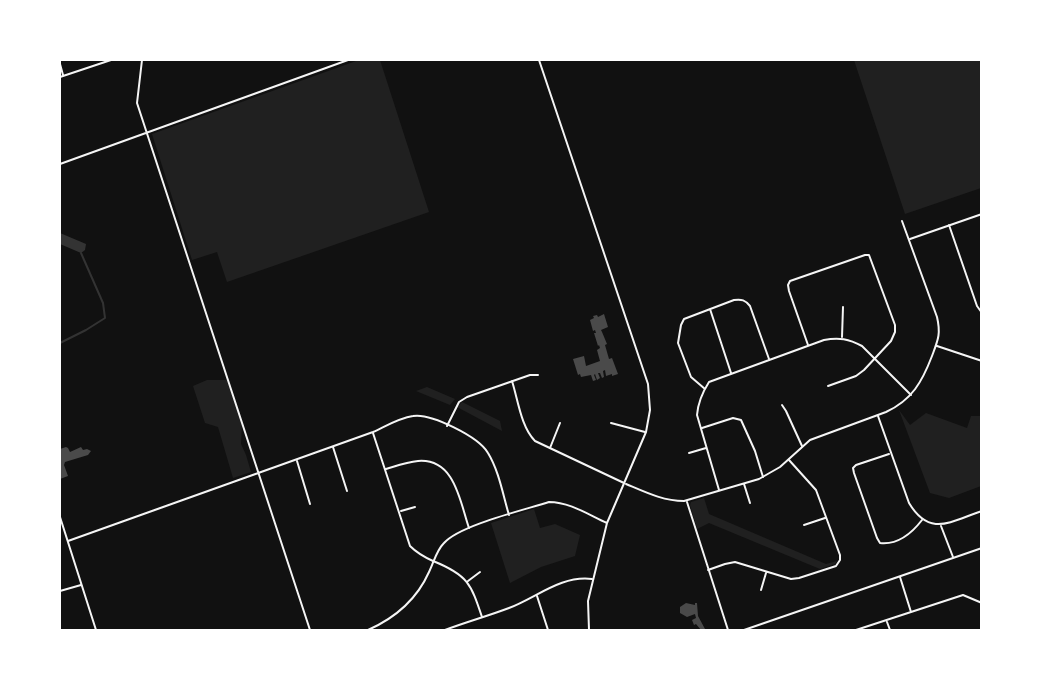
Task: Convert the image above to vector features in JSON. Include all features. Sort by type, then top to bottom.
[{"type":"street","points":[[60,78],[111,60]]},
{"type":"street","points":[[142,60],[137,103],[310,631]]},
{"type":"street","points":[[60,164],[348,60]]},
{"type":"street","points":[[540,60],[648,384],[650,411],[646,432],[607,523],[588,601],[589,631]]},
{"type":"street","points":[[60,64],[64,76]]},
{"type":"street","points":[[909,239],[982,214]]},
{"type":"street","points":[[512,381],[530,435],[535,441],[659,498],[686,501],[763,477],[780,467],[810,440],[898,407],[925,376],[940,331],[902,221]]},
{"type":"street","points":[[949,225],[977,306],[982,313]]},
{"type":"street","points":[[808,346],[789,291],[790,281],[869,255],[895,325],[895,332],[891,341],[864,370],[856,376],[828,386]]},
{"type":"street","points":[[705,389],[691,377],[678,339],[684,319],[734,300],[746,301],[769,360]]},
{"type":"street","points":[[842,338],[843,307]]},
{"type":"street","points":[[710,309],[731,373]]},
{"type":"street","points":[[719,491],[697,415],[698,404],[709,382],[824,340],[842,338],[862,346],[911,395]]},
{"type":"street","points":[[936,346],[982,361]]},
{"type":"street","points":[[447,426],[459,402],[467,397],[530,375],[538,375]]},
{"type":"street","points":[[782,405],[802,447]]},
{"type":"street","points":[[67,542],[416,415],[447,426],[482,445],[492,461],[509,515]]},
{"type":"street","points":[[878,415],[890,454],[913,510],[932,524],[941,525],[982,511]]},
{"type":"street","points":[[701,428],[733,418],[741,420],[763,477]]},
{"type":"street","points":[[550,449],[560,423]]},
{"type":"street","points":[[611,423],[646,432]]},
{"type":"street","points":[[373,432],[410,546],[415,552],[453,569],[467,581],[482,618]]},
{"type":"street","points":[[333,446],[348,491]]},
{"type":"street","points":[[689,453],[707,447]]},
{"type":"street","points":[[890,454],[853,468],[877,538],[880,543],[885,544],[904,537],[911,534],[923,519]]},
{"type":"street","points":[[708,570],[735,562],[791,579],[836,566],[840,555],[816,490],[788,459]]},
{"type":"street","points":[[296,460],[310,504]]},
{"type":"street","points":[[385,470],[419,461],[428,461],[445,469],[454,482],[468,528]]},
{"type":"street","points":[[744,483],[750,503]]},
{"type":"street","points":[[686,501],[728,631]]},
{"type":"street","points":[[368,631],[386,622],[418,593],[446,540],[468,528],[549,502],[568,505],[607,523]]},
{"type":"street","points":[[400,512],[415,507]]},
{"type":"street","points":[[60,517],[96,631]]},
{"type":"street","points":[[804,525],[826,518]]},
{"type":"street","points":[[941,525],[953,558]]},
{"type":"street","points":[[744,631],[982,548]]},
{"type":"street","points":[[467,581],[480,572]]},
{"type":"street","points":[[761,590],[767,572]]},
{"type":"street","points":[[900,576],[911,613]]},
{"type":"street","points":[[445,631],[512,607],[571,579],[593,579]]},
{"type":"street","points":[[60,591],[81,585]]},
{"type":"street","points":[[536,595],[548,631]]},
{"type":"street","points":[[856,631],[963,596],[982,603]]},
{"type":"street","points":[[886,621],[890,631]]},
{"type":"shaded area","points":[[359,60],[380,60],[429,212],[227,282],[217,252],[192,260],[152,134]]},
{"type":"shaded area","points":[[854,60],[981,60],[981,188],[905,214]]},
{"type":"shaded area","points":[[60,233],[86,244],[85,250],[81,253],[60,244]]},
{"type":"shaded area","points":[[207,380],[227,380],[242,422],[241,444],[251,472],[233,478],[218,427],[205,423],[193,386]]},
{"type":"shaded area","points":[[427,387],[455,399],[450,405],[416,391]]},
{"type":"shaded area","points":[[462,402],[500,421],[502,431],[457,407]]},
{"type":"shaded area","points":[[899,410],[910,425],[926,413],[967,428],[971,416],[981,416],[981,486],[949,498],[930,493]]},
{"type":"shaded area","points":[[704,498],[709,514],[826,564],[837,561],[820,569],[709,523],[697,529],[690,505],[691,502]]},
{"type":"shaded area","points":[[534,509],[540,528],[555,524],[580,535],[575,556],[541,567],[510,583],[491,523]]},
{"type":"building","points":[[604,314],[608,327],[601,330],[609,359],[612,358],[618,374],[606,376],[605,370],[604,377],[598,373],[600,378],[597,380],[595,374],[596,380],[593,381],[591,375],[578,375],[573,359],[584,356],[586,366],[600,361],[597,350],[600,348],[590,320],[593,316]]},
{"type":"building","points":[[66,447],[70,452],[81,447],[91,451],[88,455],[65,462],[68,476],[60,479],[60,449]]},
{"type":"building","points":[[686,603],[697,603],[698,616],[705,629],[701,630],[694,625],[692,620],[696,618],[695,614],[687,617],[680,613],[680,607]]},
{"type":"waterway","points":[[60,343],[105,318],[103,303],[81,253]]}]
